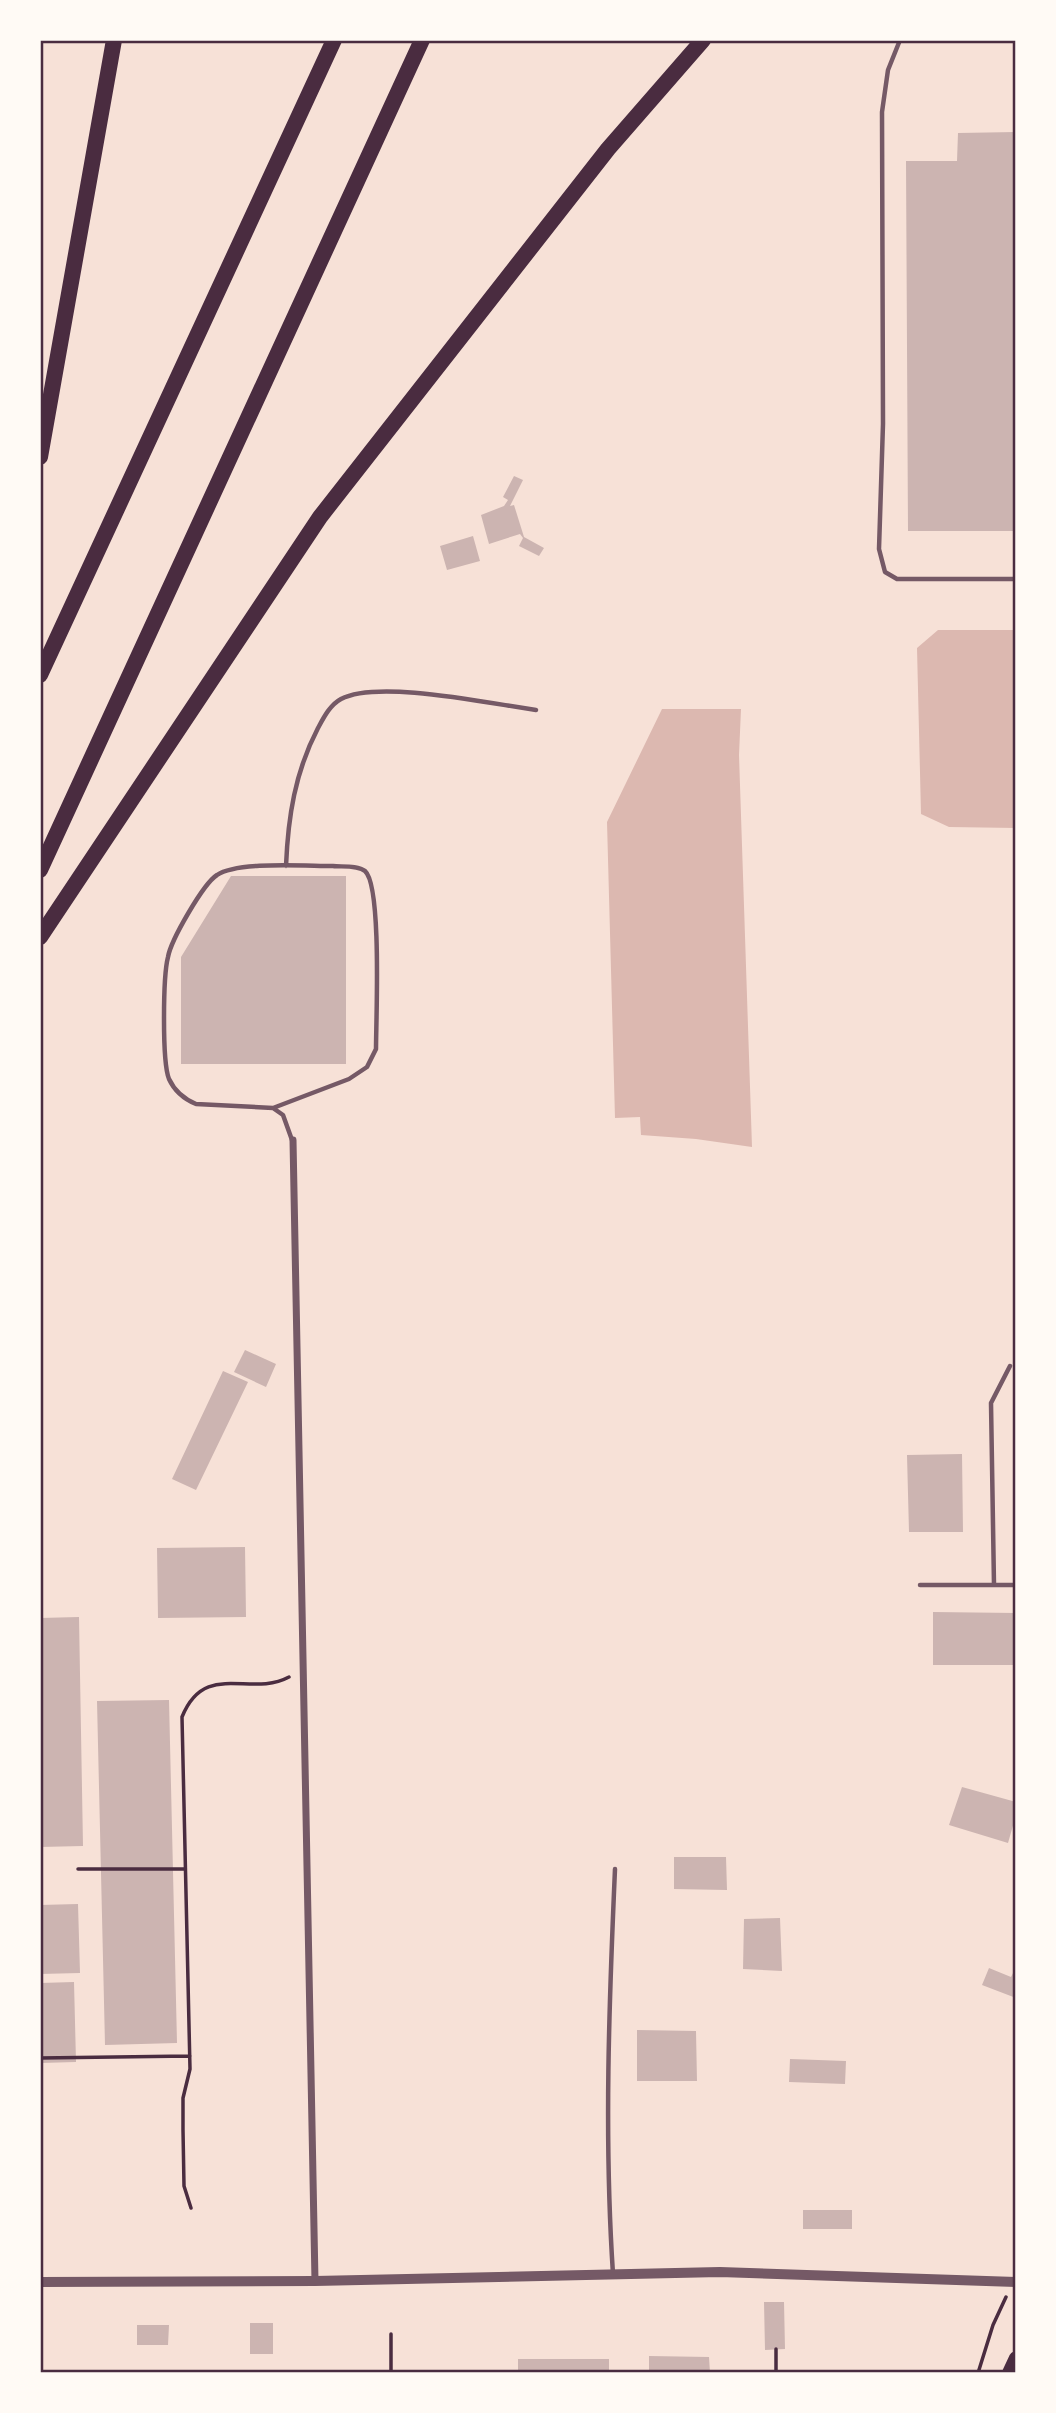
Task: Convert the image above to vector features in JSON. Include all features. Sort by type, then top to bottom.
[{"type":"highway","points":[[40,457],[114,40]]},
{"type":"highway","points":[[40,675],[334,40]]},
{"type":"highway","points":[[40,870],[422,40]]},
{"type":"highway","points":[[40,937],[320,517],[608,149],[704,40]]},
{"type":"main road","points":[[1009,2373],[1016,2358]]},
{"type":"street","points":[[293,1140],[315,2281]]},
{"type":"street","points":[[40,2282],[315,2281],[720,2272],[1014,2282]]},
{"type":"lane","points":[[900,40],[888,70],[882,112],[883,424],[879,549],[886,572],[897,579],[1016,579]]},
{"type":"lane","points":[[286,866],[290,809],[299,772],[326,714],[341,699],[380,691],[406,692],[536,710]]},
{"type":"lane","points":[[286,866],[360,869],[368,876],[376,920],[376,1049],[367,1067],[349,1079],[273,1108],[196,1104],[184,1099],[175,1090],[167,1070],[167,957],[175,938],[213,877],[239,867],[286,866]]},
{"type":"lane","points":[[273,1108],[283,1115],[293,1140]]},
{"type":"lane","points":[[994,1585],[991,1404],[1010,1366]]},
{"type":"lane","points":[[920,1585],[1016,1586]]},
{"type":"lane","points":[[613,2275],[609,2222],[608,2019],[615,1869]]},
{"type":"path","points":[[191,2208],[184,2186],[183,2098],[190,2075],[190,2056],[182,1717],[199,1691],[213,1685],[264,1683],[289,1676]]},
{"type":"path","points":[[79,1869],[185,1869]]},
{"type":"path","points":[[40,2058],[190,2056]]},
{"type":"path","points":[[978,2373],[993,2325],[1014,2282]]},
{"type":"path","points":[[391,2334],[391,2373]]},
{"type":"path","points":[[776,2349],[776,2373]]},
{"type":"shaded area","points":[[938,630],[1016,630],[1016,828],[949,827],[921,814],[917,648]]},
{"type":"shaded area","points":[[662,709],[741,709],[739,755],[752,1147],[641,1135],[640,1117],[615,1118],[607,822]]},
{"type":"building","points":[[1016,132],[1016,531],[908,531],[906,161],[957,161],[958,133]]},
{"type":"building","points":[[514,476],[523,480],[510,506],[514,505],[524,537],[544,548],[539,556],[519,546],[523,538],[520,534],[489,544],[481,515],[504,506],[508,500],[503,497]]},
{"type":"building","points":[[473,536],[480,561],[447,570],[440,546]]},
{"type":"building","points":[[231,876],[346,876],[346,1064],[181,1064],[181,957]]},
{"type":"building","points":[[245,1350],[276,1364],[266,1387],[234,1372]]},
{"type":"building","points":[[223,1371],[248,1382],[196,1490],[172,1479]]},
{"type":"building","points":[[962,1454],[963,1532],[909,1532],[907,1455]]},
{"type":"building","points":[[245,1547],[246,1617],[158,1618],[157,1548]]},
{"type":"building","points":[[933,1612],[1016,1613],[1016,1665],[933,1665]]},
{"type":"building","points":[[79,1617],[83,1846],[40,1847],[40,1618]]},
{"type":"building","points":[[169,1700],[177,2043],[105,2045],[97,1701]]},
{"type":"building","points":[[962,1787],[1016,1802],[1016,1815],[1008,1843],[949,1825]]},
{"type":"building","points":[[674,1857],[726,1857],[727,1890],[674,1889]]},
{"type":"building","points":[[78,1904],[80,1973],[40,1974],[40,1905]]},
{"type":"building","points":[[780,1918],[782,1971],[743,1969],[744,1919]]},
{"type":"building","points":[[1016,1967],[1016,1998],[982,1985],[989,1968],[1011,1977]]},
{"type":"building","points":[[74,1982],[76,2062],[40,2063],[40,1983]]},
{"type":"building","points":[[637,2030],[696,2031],[697,2081],[637,2081]]},
{"type":"building","points":[[790,2059],[846,2061],[845,2084],[789,2082]]},
{"type":"building","points":[[803,2210],[852,2210],[852,2229],[803,2229]]},
{"type":"building","points":[[764,2302],[784,2302],[785,2349],[765,2350]]},
{"type":"building","points":[[250,2323],[273,2323],[273,2354],[250,2354]]},
{"type":"building","points":[[137,2325],[169,2325],[168,2345],[137,2345]]},
{"type":"building","points":[[649,2356],[709,2357],[710,2373],[649,2373]]},
{"type":"building","points":[[518,2359],[609,2359],[609,2373],[518,2373]]}]
